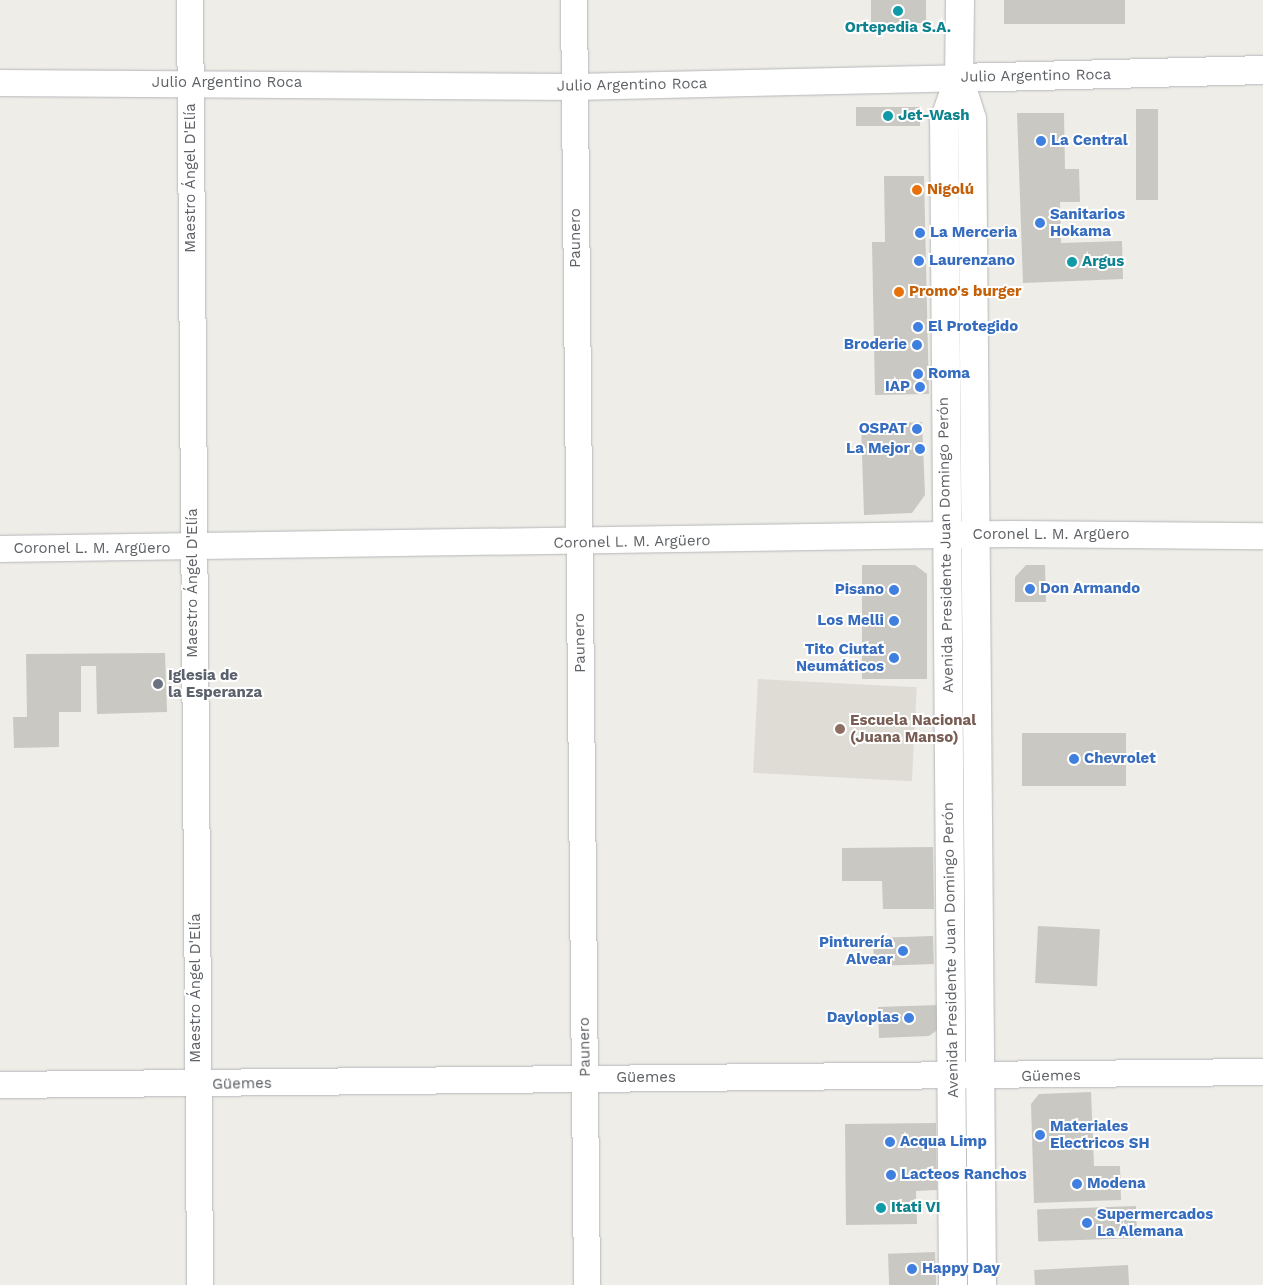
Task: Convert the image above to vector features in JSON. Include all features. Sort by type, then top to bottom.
[{"type":"main road","name":"Avenida Presidente Juan Domingo Perón","points":[[953,1285],[966,1077],[976,535],[972,120],[959,78],[960,0]]},
{"type":"main road","name":"Julio Argentino Roca","points":[[959,78],[1263,70]]},
{"type":"main road","name":"Avenida Presidente Juan Domingo Perón","points":[[959,78],[944,121],[946,535],[966,1077],[982,1285]]},
{"type":"street","name":"Maestro Ángel D'Elía","points":[[190,0],[196,1085],[200,1285]]},
{"type":"street","name":"Paunero","points":[[574,0],[587,1285]]},
{"type":"street","name":"Julio Argentino Roca","points":[[0,83],[191,82],[574,87],[959,78]]},
{"type":"street","name":"Coronel L. M. Argüero","points":[[0,549],[578,543],[946,535],[1263,536]]},
{"type":"street","name":"Güemes","points":[[0,1085],[196,1085],[586,1078],[966,1077],[1263,1072]]},
{"type":"shaded area","name":"Escuela Nacional (Juana Manso)","points":[[758,679],[917,687],[912,781],[753,773]]},
{"type":"building","name":"Ortepedia S.A.","points":[[871,0],[926,0],[926,23],[871,23]]},
{"type":"building","points":[[1004,0],[1125,0],[1125,24],[1004,24]]},
{"type":"building","name":"Jet-Wash","points":[[856,107],[920,107],[920,126],[856,126]]},
{"type":"building","points":[[1136,109],[1158,109],[1158,200],[1136,200]]},
{"type":"building","points":[[1017,113],[1064,113],[1065,169],[1079,169],[1080,202],[1060,202],[1061,243],[1122,241],[1123,279],[1023,283]]},
{"type":"building","points":[[884,176],[924,176],[929,394],[875,395],[872,242],[885,242]]},
{"type":"building","points":[[922,422],[925,495],[912,513],[864,515],[861,424]]},
{"type":"building","points":[[862,565],[915,565],[927,574],[927,679],[862,679]]},
{"type":"building","name":"Don Armando","points":[[1026,565],[1045,565],[1046,602],[1015,602],[1015,577]]},
{"type":"building","points":[[165,653],[167,712],[97,714],[96,666],[81,666],[81,712],[59,712],[59,747],[14,748],[13,717],[27,717],[26,654]]},
{"type":"building","name":"Chevrolet","points":[[1022,733],[1126,733],[1126,786],[1022,786]]},
{"type":"building","points":[[933,847],[934,909],[883,909],[882,881],[842,881],[842,848]]},
{"type":"building","points":[[1038,926],[1100,929],[1097,986],[1035,983]]},
{"type":"building","name":"Pinturería Alvear","points":[[933,936],[934,964],[874,966],[873,938]]},
{"type":"building","name":"Dayloplas","points":[[939,1005],[940,1028],[929,1036],[879,1038],[878,1007]]},
{"type":"building","points":[[1091,1092],[1094,1166],[1120,1166],[1121,1200],[1034,1203],[1031,1104],[1039,1094]]},
{"type":"building","points":[[936,1123],[937,1190],[916,1191],[917,1224],[846,1225],[845,1124]]},
{"type":"building","name":"Supermercados La Alemana","points":[[1136,1206],[1137,1238],[1038,1241],[1037,1209]]},
{"type":"building","name":"Happy Day","points":[[935,1252],[936,1285],[889,1285],[888,1254]]},
{"type":"building","points":[[1128,1265],[1129,1285],[1035,1285],[1034,1270]]},
{"type":"place","name":"Ortepedia S.A.","points":[[898,11]]},
{"type":"place","name":"Jet-Wash","points":[[888,116]]},
{"type":"place","name":"La Central","points":[[1041,141]]},
{"type":"place","name":"Nigolú","points":[[917,190]]},
{"type":"place","name":"Sanitarios Hokama","points":[[1040,223]]},
{"type":"place","name":"La Merceria","points":[[920,233]]},
{"type":"place","name":"Laurenzano","points":[[919,261]]},
{"type":"place","name":"Argus","points":[[1072,262]]},
{"type":"place","name":"Promo's burger","points":[[899,292]]},
{"type":"place","name":"El Protegido","points":[[918,327]]},
{"type":"place","name":"Broderie","points":[[917,345]]},
{"type":"place","name":"Roma","points":[[918,374]]},
{"type":"place","name":"IAP","points":[[920,387]]},
{"type":"place","name":"OSPAT","points":[[917,429]]},
{"type":"place","name":"La Mejor","points":[[920,449]]},
{"type":"place","name":"Don Armando","points":[[1030,589]]},
{"type":"place","name":"Pisano","points":[[894,590]]},
{"type":"place","name":"Los Melli","points":[[894,621]]},
{"type":"place","name":"Tito Ciutat Neumáticos","points":[[894,658]]},
{"type":"place","name":"Iglesia de la Esperanza","points":[[158,684]]},
{"type":"place","name":"Escuela Nacional (Juana Manso)","points":[[840,729]]},
{"type":"place","name":"Chevrolet","points":[[1074,759]]},
{"type":"place","name":"Pinturería Alvear","points":[[903,951]]},
{"type":"place","name":"Dayloplas","points":[[909,1018]]},
{"type":"place","name":"Materiales Electricos SH","points":[[1040,1135]]},
{"type":"place","name":"Acqua Limp","points":[[890,1142]]},
{"type":"place","name":"Lacteos Ranchos","points":[[891,1175]]},
{"type":"place","name":"Modena","points":[[1077,1184]]},
{"type":"place","name":"Itati VI","points":[[881,1208]]},
{"type":"place","name":"Supermercados La Alemana","points":[[1087,1223]]},
{"type":"place","name":"Happy Day","points":[[912,1269]]}]
